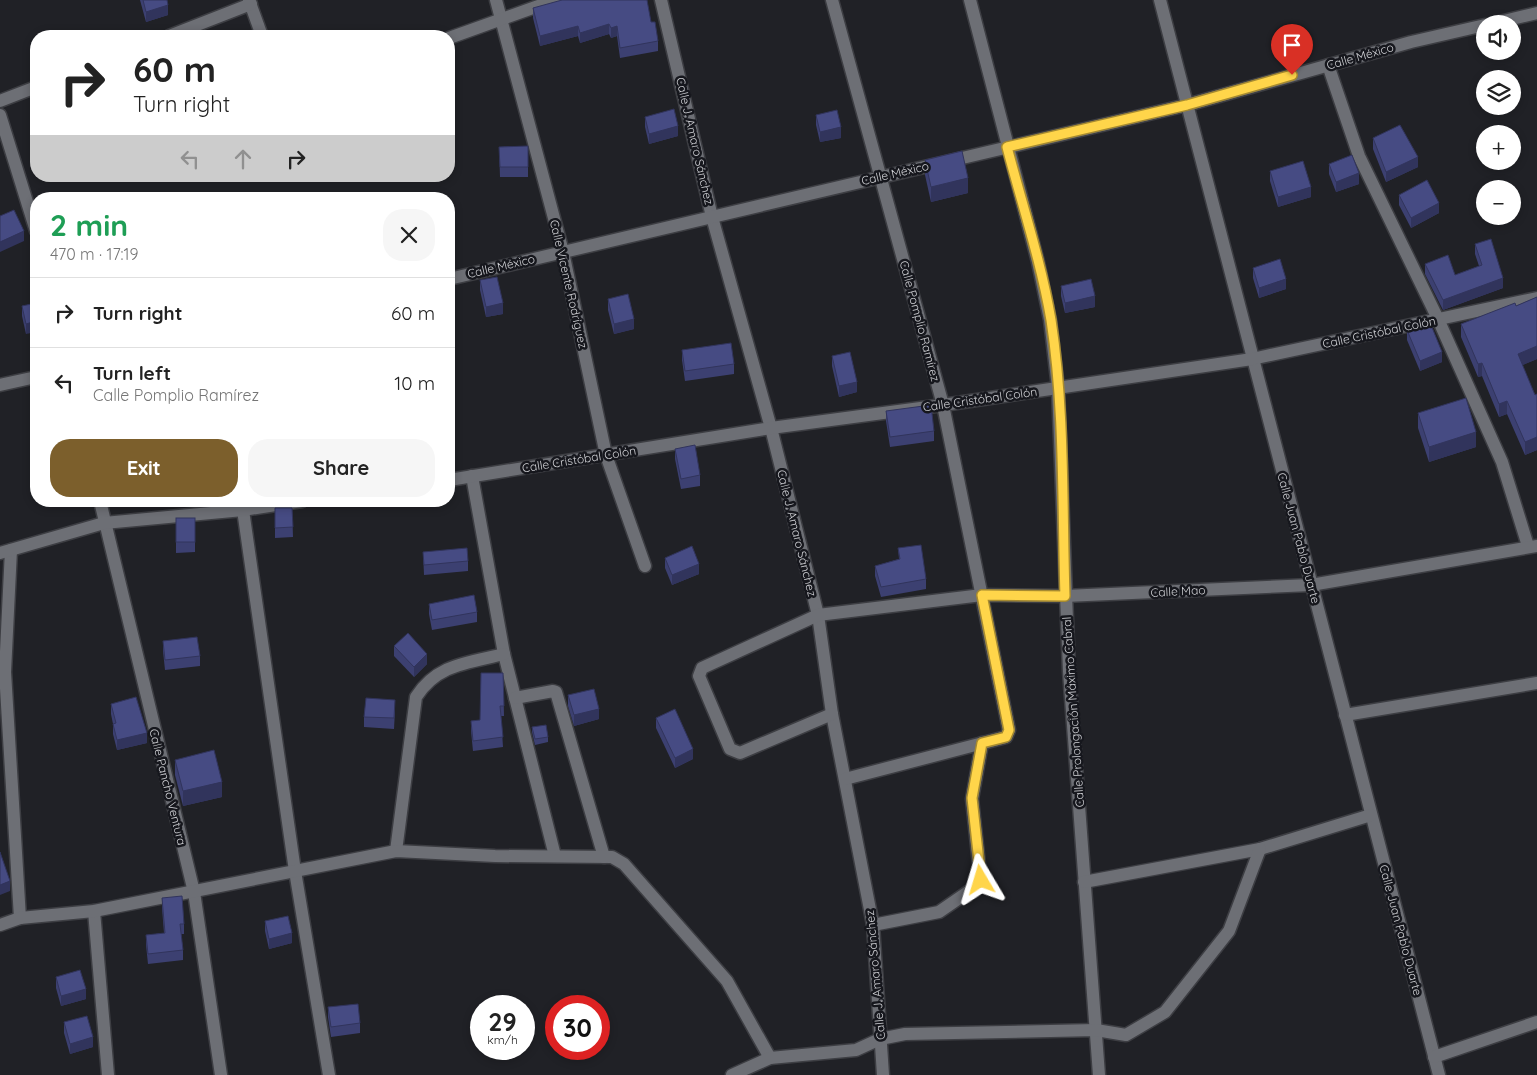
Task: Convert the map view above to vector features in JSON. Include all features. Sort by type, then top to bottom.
[{"type":"street","name":"Calle Vicente Rodríguez","points":[[496,0],[563,252],[606,454],[645,566]]},
{"type":"street","points":[[455,36],[500,18],[555,0]]},
{"type":"street","name":"Calle J. Amaro Sánchez","points":[[661,0],[684,89],[712,217],[771,428],[818,615],[832,714],[873,925],[882,1075]]},
{"type":"street","name":"Calle Pomplio Ramírez","points":[[832,0],[943,405],[982,595],[1009,730],[1008,734],[982,743]]},
{"type":"street","name":"Calle Prolongación Máximo Cabral","points":[[970,0],[1038,262],[1050,320],[1058,388],[1065,596],[1099,1075]]},
{"type":"street","name":"Calle Juan Pablo Duarte","points":[[1160,0],[1439,1075]]},
{"type":"street","points":[[182,30],[250,2],[260,30]]},
{"type":"street","points":[[1521,17],[1537,13]]},
{"type":"street","name":"Calle México","points":[[455,278],[1187,105],[1412,42],[1476,27]]},
{"type":"street","points":[[1328,65],[1359,156],[1438,319],[1502,462],[1533,546]]},
{"type":"street","points":[[0,101],[30,89]]},
{"type":"street","points":[[0,115],[30,211]]},
{"type":"street","name":"Calle Cristóbal Colón","points":[[455,479],[771,428],[943,405],[1252,359],[1537,298]]},
{"type":"street","points":[[0,386],[30,378]]},
{"type":"street","points":[[472,476],[504,654],[555,856]]},
{"type":"street","name":"Calle Pancho Ventura","points":[[101,507],[194,892],[221,1075]]},
{"type":"street","points":[[20,918],[5,672],[6,552],[104,523],[263,507]]},
{"type":"street","points":[[243,510],[295,871],[329,1075]]},
{"type":"street","name":"Calle Mao","points":[[832,714],[740,752],[735,752],[730,749],[699,676],[702,668],[818,615],[982,595],[1065,596],[1311,585],[1533,546]]},
{"type":"street","points":[[396,851],[416,697],[430,680],[449,667],[504,654]]},
{"type":"street","points":[[1345,715],[1537,683]]},
{"type":"street","points":[[515,698],[553,690],[556,692],[604,857]]},
{"type":"street","points":[[845,779],[982,743],[972,798],[981,883],[939,912],[873,925]]},
{"type":"street","points":[[1084,882],[1260,849],[1371,815]]},
{"type":"street","points":[[732,1075],[770,1058],[856,1050],[880,1039],[905,1034],[1096,1030],[1126,1035],[1165,1012],[1229,931],[1260,849]]},
{"type":"street","points":[[0,925],[20,918],[94,911],[396,851],[495,856],[612,857],[624,864],[727,981],[770,1058]]},
{"type":"street","points":[[94,911],[108,1075]]},
{"type":"street","points":[[1434,1057],[1537,1022]]},
{"type":"building","points":[[143,0],[167,0],[168,5],[146,12]]},
{"type":"building","points":[[562,0],[647,0],[651,22],[655,22],[658,41],[620,48],[617,26],[611,28],[609,24],[580,33],[578,26],[540,36],[533,8]]},
{"type":"building","points":[[674,109],[678,126],[649,134],[645,117]]},
{"type":"building","points":[[837,110],[841,127],[820,132],[816,115]]},
{"type":"building","points":[[1400,125],[1418,157],[1386,172],[1373,138]]},
{"type":"building","points":[[528,146],[528,167],[500,167],[499,147]]},
{"type":"building","points":[[962,151],[968,178],[931,187],[925,160]]},
{"type":"building","points":[[1352,155],[1359,173],[1336,182],[1329,164]]},
{"type":"building","points":[[1303,161],[1311,187],[1278,197],[1270,171]]},
{"type":"building","points":[[1427,180],[1439,203],[1411,218],[1399,195]]},
{"type":"building","points":[[14,210],[24,231],[0,242],[0,216]]},
{"type":"building","points":[[1491,239],[1503,278],[1443,300],[1425,264],[1448,255],[1455,275],[1482,265],[1475,244]]},
{"type":"building","points":[[1280,259],[1286,279],[1259,288],[1253,268]]},
{"type":"building","points":[[497,277],[503,303],[486,307],[480,280]]},
{"type":"building","points":[[1091,279],[1095,296],[1065,303],[1061,286]]},
{"type":"building","points":[[628,294],[634,319],[614,324],[608,299]]},
{"type":"building","points":[[1537,297],[1537,346],[1518,354],[1535,395],[1537,394],[1537,437],[1525,442],[1507,401],[1499,404],[1482,363],[1478,364],[1461,324],[1515,303],[1516,306]]},
{"type":"building","points":[[30,304],[30,323],[26,324],[22,306]]},
{"type":"building","points":[[1429,320],[1442,352],[1420,361],[1407,330]]},
{"type":"building","points":[[731,343],[734,364],[685,371],[682,350]]},
{"type":"building","points":[[850,352],[857,382],[839,386],[832,356]]},
{"type":"building","points":[[1466,398],[1476,432],[1429,447],[1418,413]]},
{"type":"building","points":[[931,405],[934,431],[890,437],[886,411]]},
{"type":"building","points":[[695,445],[700,475],[681,479],[675,449]]},
{"type":"building","points":[[275,508],[292,508],[293,527],[275,528]]},
{"type":"building","points":[[176,518],[195,518],[195,542],[176,542]]},
{"type":"building","points":[[921,545],[926,579],[881,587],[875,566],[900,559],[898,548]]},
{"type":"building","points":[[692,546],[699,564],[672,575],[665,558]]},
{"type":"building","points":[[467,548],[468,561],[424,565],[423,552]]},
{"type":"building","points":[[474,595],[477,612],[432,620],[429,604]]},
{"type":"building","points":[[408,633],[427,654],[414,667],[394,646]]},
{"type":"building","points":[[197,637],[200,656],[165,660],[163,641]]},
{"type":"building","points":[[481,673],[503,673],[504,706],[500,706],[503,737],[473,741],[471,721],[480,720]]},
{"type":"building","points":[[594,689],[599,709],[574,715],[568,695]]},
{"type":"building","points":[[136,697],[147,733],[117,740],[113,724],[116,723],[111,704]]},
{"type":"building","points":[[366,698],[395,700],[394,718],[364,717]]},
{"type":"building","points":[[675,709],[693,749],[675,758],[656,718]]},
{"type":"building","points":[[546,725],[548,737],[535,739],[532,727]]},
{"type":"building","points":[[214,750],[222,782],[183,791],[175,760]]},
{"type":"building","points":[[0,852],[10,881],[0,885]]},
{"type":"building","points":[[182,896],[184,924],[180,924],[183,950],[148,954],[146,935],[165,933],[162,898]]},
{"type":"building","points":[[288,916],[292,933],[269,939],[265,921]]},
{"type":"building","points":[[80,970],[86,989],[61,996],[56,977]]},
{"type":"building","points":[[358,1004],[360,1023],[331,1027],[328,1007]]},
{"type":"building","points":[[87,1016],[93,1037],[70,1044],[64,1022]]},
{"type":"route","points":[[981,880],[972,798],[982,743],[1006,737],[1009,730],[982,595],[1065,596],[1058,388],[1050,320],[1038,262],[1007,147],[1187,105],[1292,75]]}]
